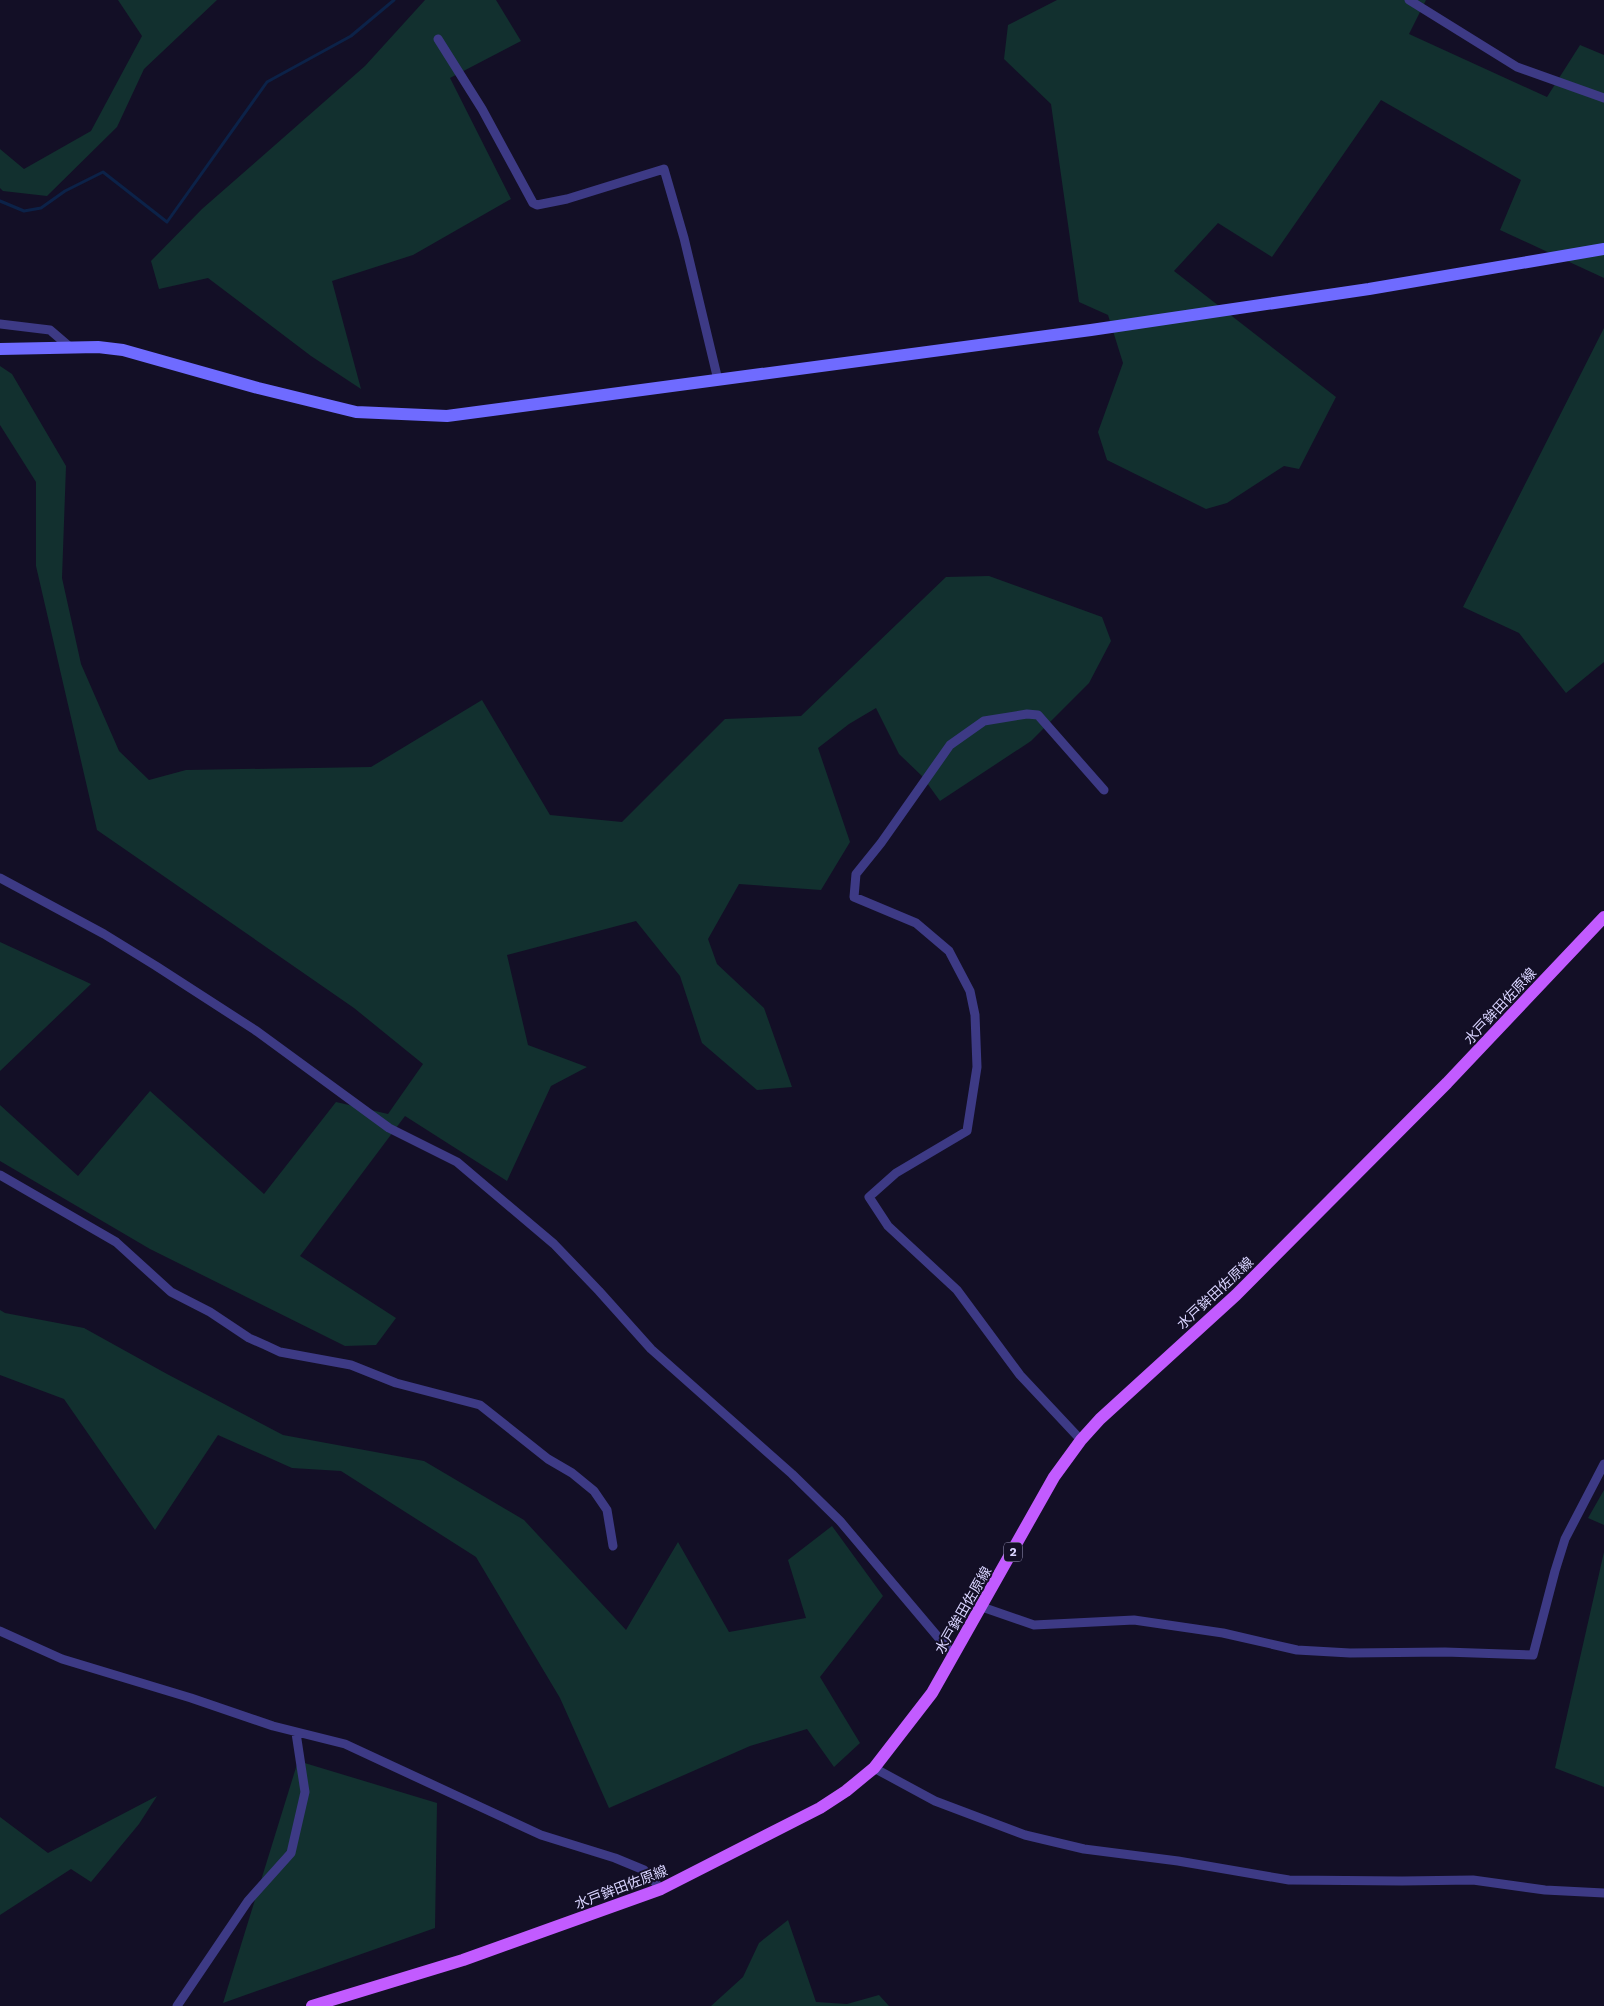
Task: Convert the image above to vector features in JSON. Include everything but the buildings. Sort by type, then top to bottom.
[{"type":"main road","name":"水戸鉾田佐原線","points":[[312,2006],[463,1960],[661,1889],[820,1808],[846,1791],[874,1768],[932,1693],[1054,1477],[1080,1440],[1100,1419],[1236,1296],[1448,1083],[1604,917]]},
{"type":"street","points":[[1409,0],[1517,67],[1604,98]]},
{"type":"street","points":[[438,39],[482,109],[532,203],[537,205],[567,199],[664,169],[684,238],[718,380]]},
{"type":"street","points":[[0,349],[98,347],[123,350],[258,388],[356,412],[447,416],[1081,331],[1369,289],[1604,248]]},
{"type":"street","points":[[0,324],[50,330],[71,348]]},
{"type":"street","points":[[1080,1440],[1020,1375],[957,1290],[888,1226],[869,1197],[896,1173],[967,1130],[977,1067],[974,1015],[970,991],[949,950],[916,923],[854,897],[856,874],[881,843],[950,745],[984,721],[1027,714],[1038,715],[1104,790]]},
{"type":"street","points":[[0,878],[104,934],[156,966],[255,1030],[389,1128],[457,1162],[554,1244],[600,1290],[651,1349],[792,1474],[840,1521],[954,1656]]},
{"type":"street","points":[[0,1175],[116,1242],[171,1292],[210,1312],[250,1338],[280,1352],[351,1365],[396,1382],[480,1405],[548,1459],[572,1473],[594,1491],[608,1510],[613,1546]]},
{"type":"street","points":[[982,1607],[1034,1625],[1134,1620],[1223,1633],[1297,1650],[1350,1653],[1445,1652],[1533,1655],[1565,1540],[1604,1464]]},
{"type":"street","points":[[0,1631],[62,1659],[296,1733],[345,1744],[542,1835],[615,1858],[644,1870],[661,1889]]},
{"type":"street","points":[[177,2006],[248,1901],[291,1853],[305,1792],[296,1733]]},
{"type":"street","points":[[874,1768],[935,1801],[1025,1835],[1084,1849],[1178,1861],[1289,1880],[1473,1880],[1545,1890],[1604,1893]]},
{"type":"green space","points":[[118,0],[217,0],[144,69],[117,127],[47,196],[3,191],[0,188],[0,149],[24,169],[91,131],[142,36]]},
{"type":"green space","points":[[425,0],[496,0],[521,41],[450,78],[511,199],[413,255],[332,281],[361,389],[311,356],[208,278],[159,289],[151,261],[202,209],[365,66]]},
{"type":"green space","points":[[1057,0],[1426,0],[1409,34],[1547,97],[1580,45],[1604,55],[1604,278],[1500,230],[1521,180],[1381,100],[1272,257],[1218,223],[1174,271],[1336,397],[1299,469],[1284,466],[1227,503],[1206,509],[1107,460],[1098,432],[1123,363],[1108,315],[1079,302],[1051,104],[1004,59],[1008,25]]},
{"type":"green space","points":[[1604,328],[1604,662],[1566,693],[1519,633],[1463,607]]},
{"type":"green space","points":[[0,366],[12,374],[66,466],[62,578],[81,664],[119,751],[149,780],[186,770],[371,767],[482,700],[550,815],[622,822],[725,719],[801,716],[946,577],[989,576],[1102,617],[1111,641],[1089,683],[1031,741],[940,801],[922,776],[899,754],[876,708],[849,724],[818,748],[850,842],[821,890],[739,884],[708,939],[717,964],[764,1008],[792,1087],[757,1090],[702,1043],[680,976],[636,921],[507,955],[528,1045],[587,1067],[551,1086],[507,1181],[405,1116],[300,1256],[396,1318],[376,1345],[345,1346],[150,1249],[0,1161],[0,1105],[78,1176],[150,1091],[264,1194],[336,1102],[388,1114],[423,1064],[354,1008],[97,830],[36,566],[36,482],[0,425]]},
{"type":"green space","points":[[0,942],[91,984],[0,1071]]},
{"type":"green space","points":[[0,1310],[5,1313],[84,1328],[283,1435],[424,1461],[524,1520],[626,1630],[678,1542],[729,1632],[806,1618],[788,1560],[832,1526],[883,1596],[820,1677],[860,1743],[834,1767],[807,1729],[750,1746],[609,1808],[560,1698],[476,1557],[341,1471],[292,1468],[218,1435],[155,1530],[64,1399],[0,1375]]},
{"type":"green space","points":[[1604,1490],[1604,1525],[1588,1518]]},
{"type":"green space","points":[[1604,1552],[1604,1787],[1555,1768]]},
{"type":"green space","points":[[298,1761],[437,1803],[435,1928],[223,2003]]},
{"type":"green space","points":[[157,1796],[139,1824],[91,1882],[71,1869],[0,1915],[0,1817],[48,1853]]},
{"type":"green space","points":[[788,1920],[816,2002],[847,2004],[879,1995],[889,2006],[711,2006],[743,1977],[759,1943]]},
{"type":"waterway","points":[[0,201],[24,211],[41,208],[65,191],[103,172],[167,222],[267,82],[351,36],[394,0]]}]
